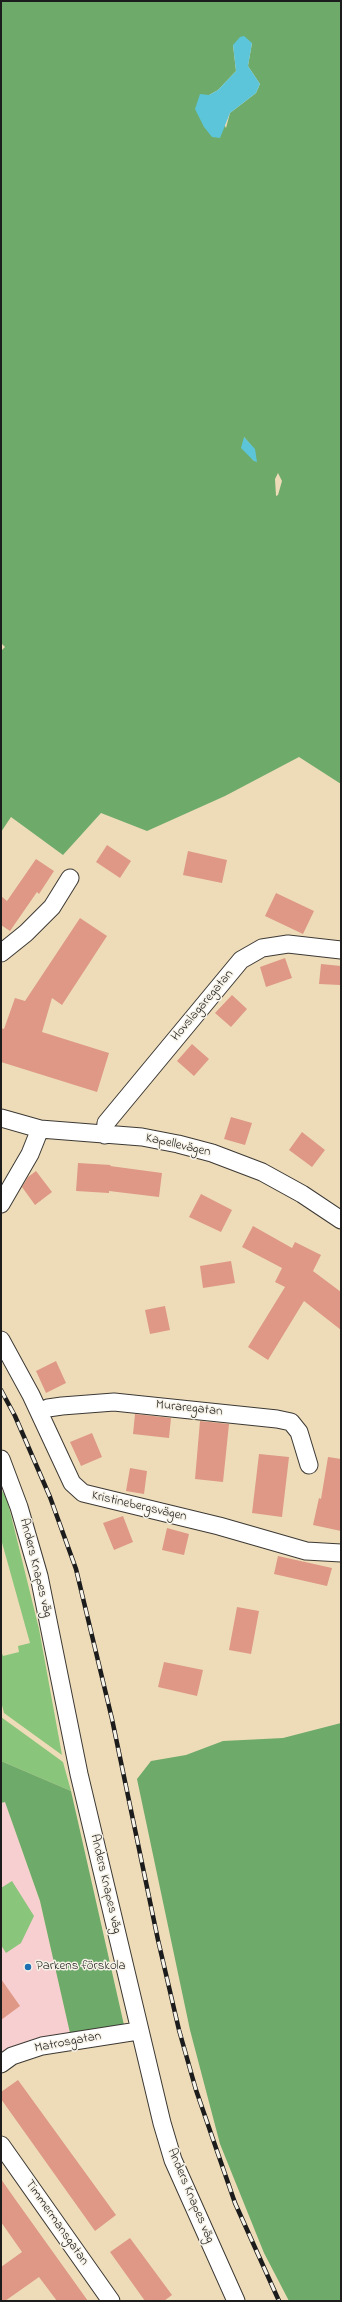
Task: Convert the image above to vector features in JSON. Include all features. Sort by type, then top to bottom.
[{"type":"street","points":[[1,953],[26,933],[52,907],[70,878]]},
{"type":"street","name":"Hovslagaregatan","points":[[105,1135],[106,1123],[241,960],[262,948],[288,944],[341,950]]},
{"type":"street","name":"Kapellevägen","points":[[1,1118],[40,1129],[142,1138],[178,1144],[212,1153],[262,1172],[302,1194],[341,1220]]},
{"type":"street","points":[[1,1204],[30,1154],[40,1129]]},
{"type":"street","name":"Kristinebergsvägen","points":[[1,1340],[39,1412],[72,1483],[83,1493],[219,1526],[306,1551],[341,1553]]},
{"type":"street","name":"Muraregatan","points":[[39,1412],[48,1408],[62,1406],[114,1402],[277,1419],[291,1422],[299,1432],[309,1465]]},
{"type":"street","name":"Anders Knapes väg","points":[[1,1460],[19,1507],[39,1576],[79,1774],[138,2031],[173,2160],[236,2301]]},
{"type":"street","name":"Matrosgatan","points":[[1,2064],[12,2056],[42,2046],[138,2031]]},
{"type":"street","name":"Timmermansgatan","points":[[1,2145],[111,2301]]},
{"type":"shaded area","name":"Parkens förskola","points":[[5,1802],[40,1902],[70,2033],[1,2055],[1,1803]]},
{"type":"green space","points":[[1,1],[341,1],[341,784],[299,757],[225,796],[147,831],[101,813],[63,855],[11,817],[1,832],[1,651],[5,647],[1,643]],"holes":[[[252,43],[248,66],[260,84],[256,93],[230,113],[226,128],[209,95],[218,90],[236,71],[233,45]],[[244,437],[250,444],[254,461],[246,451]],[[278,473],[282,481],[278,495],[276,496],[275,479]]]},
{"type":"green space","points":[[1,1489],[7,1499],[39,1629],[62,1755],[4,1713],[1,1701],[1,1651],[3,1656],[19,1652],[18,1646],[30,1643],[1,1539]]},
{"type":"green space","points":[[1,1717],[63,1762],[71,1791],[1,1761]]},
{"type":"green space","points":[[341,1723],[341,2301],[289,2301],[264,2253],[220,2144],[190,2030],[137,1779],[151,1761],[186,1755],[223,1741],[283,1738]]},
{"type":"green space","points":[[1,1761],[71,1791],[124,2025],[70,2033],[40,1901],[5,1802],[1,1803]]},
{"type":"green space","points":[[12,1881],[34,1916],[21,1943],[6,1953],[1,1945],[1,1888]]},
{"type":"water","points":[[244,36],[252,43],[248,66],[260,84],[256,93],[230,113],[220,138],[212,137],[204,127],[195,109],[200,94],[209,95],[218,90],[236,71],[233,45],[240,37]]},
{"type":"water","points":[[244,437],[255,449],[257,462],[254,461],[241,448]]},
{"type":"building","points":[[107,845],[131,861],[120,878],[96,862]]},
{"type":"building","points":[[188,851],[227,860],[222,883],[183,875]]},
{"type":"building","points":[[36,859],[54,871],[39,894],[37,892],[10,931],[1,925],[1,896],[7,901]]},
{"type":"building","points":[[276,893],[314,911],[303,934],[265,916]]},
{"type":"building","points":[[80,918],[107,936],[62,1005],[52,998],[42,1032],[109,1053],[97,1092],[1,1062],[1,1028],[4,1029],[15,998],[25,1001]]},
{"type":"building","points":[[285,958],[292,978],[266,987],[260,967]]},
{"type":"building","points":[[321,964],[341,966],[340,985],[319,984]]},
{"type":"building","points":[[232,995],[247,1009],[231,1027],[215,1013]]},
{"type":"building","points":[[192,1044],[209,1059],[194,1076],[177,1061]]},
{"type":"building","points":[[231,1117],[252,1123],[245,1145],[224,1139]]},
{"type":"building","points":[[302,1132],[325,1150],[312,1167],[289,1150]]},
{"type":"building","points":[[78,1163],[111,1165],[110,1166],[162,1173],[159,1197],[109,1191],[109,1193],[76,1191]]},
{"type":"building","points":[[36,1171],[52,1192],[35,1205],[22,1187],[28,1177]]},
{"type":"building","points":[[201,1194],[232,1210],[221,1232],[189,1217]]},
{"type":"building","points":[[253,1226],[292,1248],[295,1242],[321,1255],[313,1271],[341,1292],[341,1330],[304,1301],[268,1360],[248,1347],[285,1287],[275,1282],[282,1268],[242,1247]]},
{"type":"building","points":[[231,1261],[235,1283],[203,1288],[200,1266]]},
{"type":"building","points":[[165,1306],[170,1330],[150,1334],[145,1310]]},
{"type":"building","points":[[56,1361],[66,1383],[46,1393],[36,1371]]},
{"type":"building","points":[[135,1414],[171,1418],[169,1438],[133,1434]]},
{"type":"building","points":[[200,1421],[229,1424],[223,1482],[195,1479]]},
{"type":"building","points":[[92,1433],[102,1457],[81,1466],[70,1442]]},
{"type":"building","points":[[259,1454],[289,1457],[282,1517],[252,1513]]},
{"type":"building","points":[[328,1457],[341,1459],[341,1531],[313,1525],[319,1498],[321,1499]]},
{"type":"building","points":[[130,1468],[147,1471],[144,1494],[126,1491]]},
{"type":"building","points":[[123,1516],[133,1542],[114,1550],[103,1523]]},
{"type":"building","points":[[167,1528],[189,1534],[184,1555],[162,1550]]},
{"type":"building","points":[[278,1556],[332,1568],[327,1586],[274,1574]]},
{"type":"building","points":[[237,1607],[259,1611],[251,1654],[229,1650]]},
{"type":"building","points":[[164,1662],[203,1670],[197,1696],[158,1687]]},
{"type":"building","points":[[1,1979],[20,2006],[1,2020]]},
{"type":"building","points":[[18,2080],[116,2215],[95,2231],[1,2099],[1,2092]]},
{"type":"building","points":[[1,2179],[88,2301],[57,2301],[39,2277],[5,2301],[1,2301],[1,2267],[22,2252],[1,2222]]},
{"type":"building","points":[[130,2238],[172,2295],[164,2301],[145,2301],[110,2252]]},
{"type":"railway","points":[[1,1390],[15,1416],[50,1497],[76,1569],[112,1719],[158,1940],[179,2030],[196,2090],[235,2203],[279,2301]]},
{"type":"place","name":"Parkens förskola","points":[[28,1967]]}]
